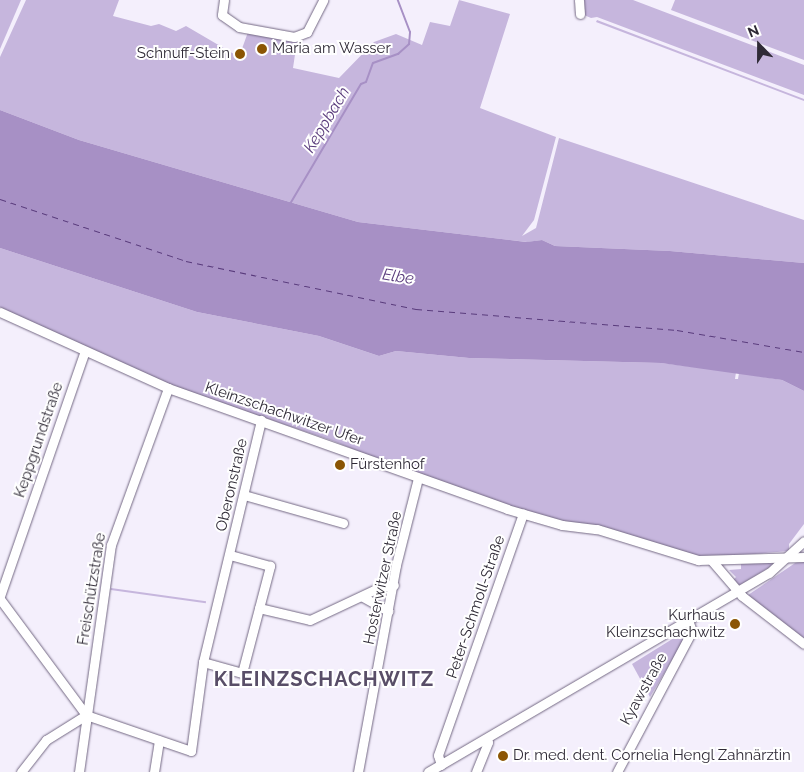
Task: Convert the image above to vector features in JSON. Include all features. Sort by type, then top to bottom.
[{"type":"street","points":[[224,0],[222,14],[239,27],[294,37],[307,32],[323,0]]},
{"type":"street","points":[[579,0],[580,14]]},
{"type":"street","name":"Kleinzschachwitzer Ufer","points":[[0,312],[168,388],[523,514],[562,525],[598,529],[712,561],[804,557]]},
{"type":"street","name":"Keppgrundstraße","points":[[0,598],[85,351]]},
{"type":"street","name":"Freischützstraße","points":[[79,772],[111,545],[168,388]]},
{"type":"street","name":"Oberonstraße","points":[[159,740],[191,751],[202,662],[230,555],[261,420]]},
{"type":"street","name":"Hosterwitzer Straße","points":[[358,772],[388,611],[418,478]]},
{"type":"street","points":[[244,495],[343,523]]},
{"type":"street","name":"Peter-Schmoll-Straße","points":[[441,765],[438,755],[523,514]]},
{"type":"street","points":[[428,772],[738,592],[789,557],[804,541]]},
{"type":"street","name":"Oberonstraße","points":[[202,662],[242,673],[270,566],[230,555]]},
{"type":"street","points":[[712,561],[738,592],[804,644]]},
{"type":"street","points":[[259,608],[289,617],[310,620],[363,597],[380,587],[394,585]]},
{"type":"street","points":[[363,597],[388,611]]},
{"type":"street","points":[[0,598],[86,715],[159,740],[154,772]]},
{"type":"street","name":"Kyawstraße","points":[[617,772],[634,735],[692,631],[688,620]]},
{"type":"street","points":[[21,772],[46,740],[86,715]]},
{"type":"street","points":[[476,772],[489,738]]},
{"type":"shaded area","points":[[0,0],[21,0],[0,49]]},
{"type":"shaded area","points":[[26,0],[119,0],[113,16],[151,26],[159,24],[176,31],[186,26],[239,57],[248,32],[297,41],[293,68],[339,78],[374,42],[396,34],[422,45],[430,22],[450,26],[459,0],[510,14],[480,108],[556,137],[534,220],[522,236],[536,228],[559,138],[804,220],[804,263],[670,251],[555,246],[542,240],[527,242],[358,222],[79,140],[0,110],[0,57]]},
{"type":"shaded area","points":[[581,0],[633,0],[804,65],[804,95],[597,17],[591,18],[584,15]]},
{"type":"shaded area","points":[[675,0],[804,0],[804,60],[671,10]]},
{"type":"shaded area","points":[[597,20],[804,99],[804,101],[596,22]]},
{"type":"shaded area","points":[[0,248],[197,312],[319,336],[379,356],[396,351],[469,358],[661,363],[736,372],[735,379],[738,379],[739,373],[782,380],[804,391],[804,524],[789,544],[789,551],[708,558],[562,523],[418,476],[417,472],[407,471],[333,441],[168,385],[0,308]]},
{"type":"shaded area","points":[[804,557],[804,639],[748,595]]},
{"type":"shaded area","points":[[768,562],[772,564],[770,567],[740,585],[732,581],[736,577],[729,570],[741,569],[741,564]]},
{"type":"shaded area","points":[[111,588],[206,601],[206,603],[111,590]]},
{"type":"shaded area","points":[[682,633],[684,640],[650,697],[632,664]]},
{"type":"water","name":"Elbe","points":[[0,110],[79,140],[358,222],[526,242],[542,240],[555,246],[670,251],[804,263],[804,391],[782,380],[661,363],[469,358],[396,351],[379,356],[319,336],[197,312],[0,248]]},
{"type":"waterway","name":"Keppbach","points":[[290,204],[361,84],[366,82],[373,63],[398,54],[409,44],[410,32],[398,0]]},
{"type":"ferry route","points":[[0,199],[186,261],[416,309],[677,330],[804,352]]},
{"type":"place","name":"Maria am Wasser","points":[[262,49]]},
{"type":"place","name":"Schnuff-Stein","points":[[240,54]]},
{"type":"place","name":"Fürstenhof","points":[[340,465]]},
{"type":"place","name":"Kurhaus Kleinzschachwitz","points":[[735,624]]},
{"type":"place","name":"Dr. med. dent. Cornelia Hengl Zahnärztin","points":[[503,756]]},
{"type":"district","name":"KLEINZSCHACHWITZ","points":[[324,679]]}]
